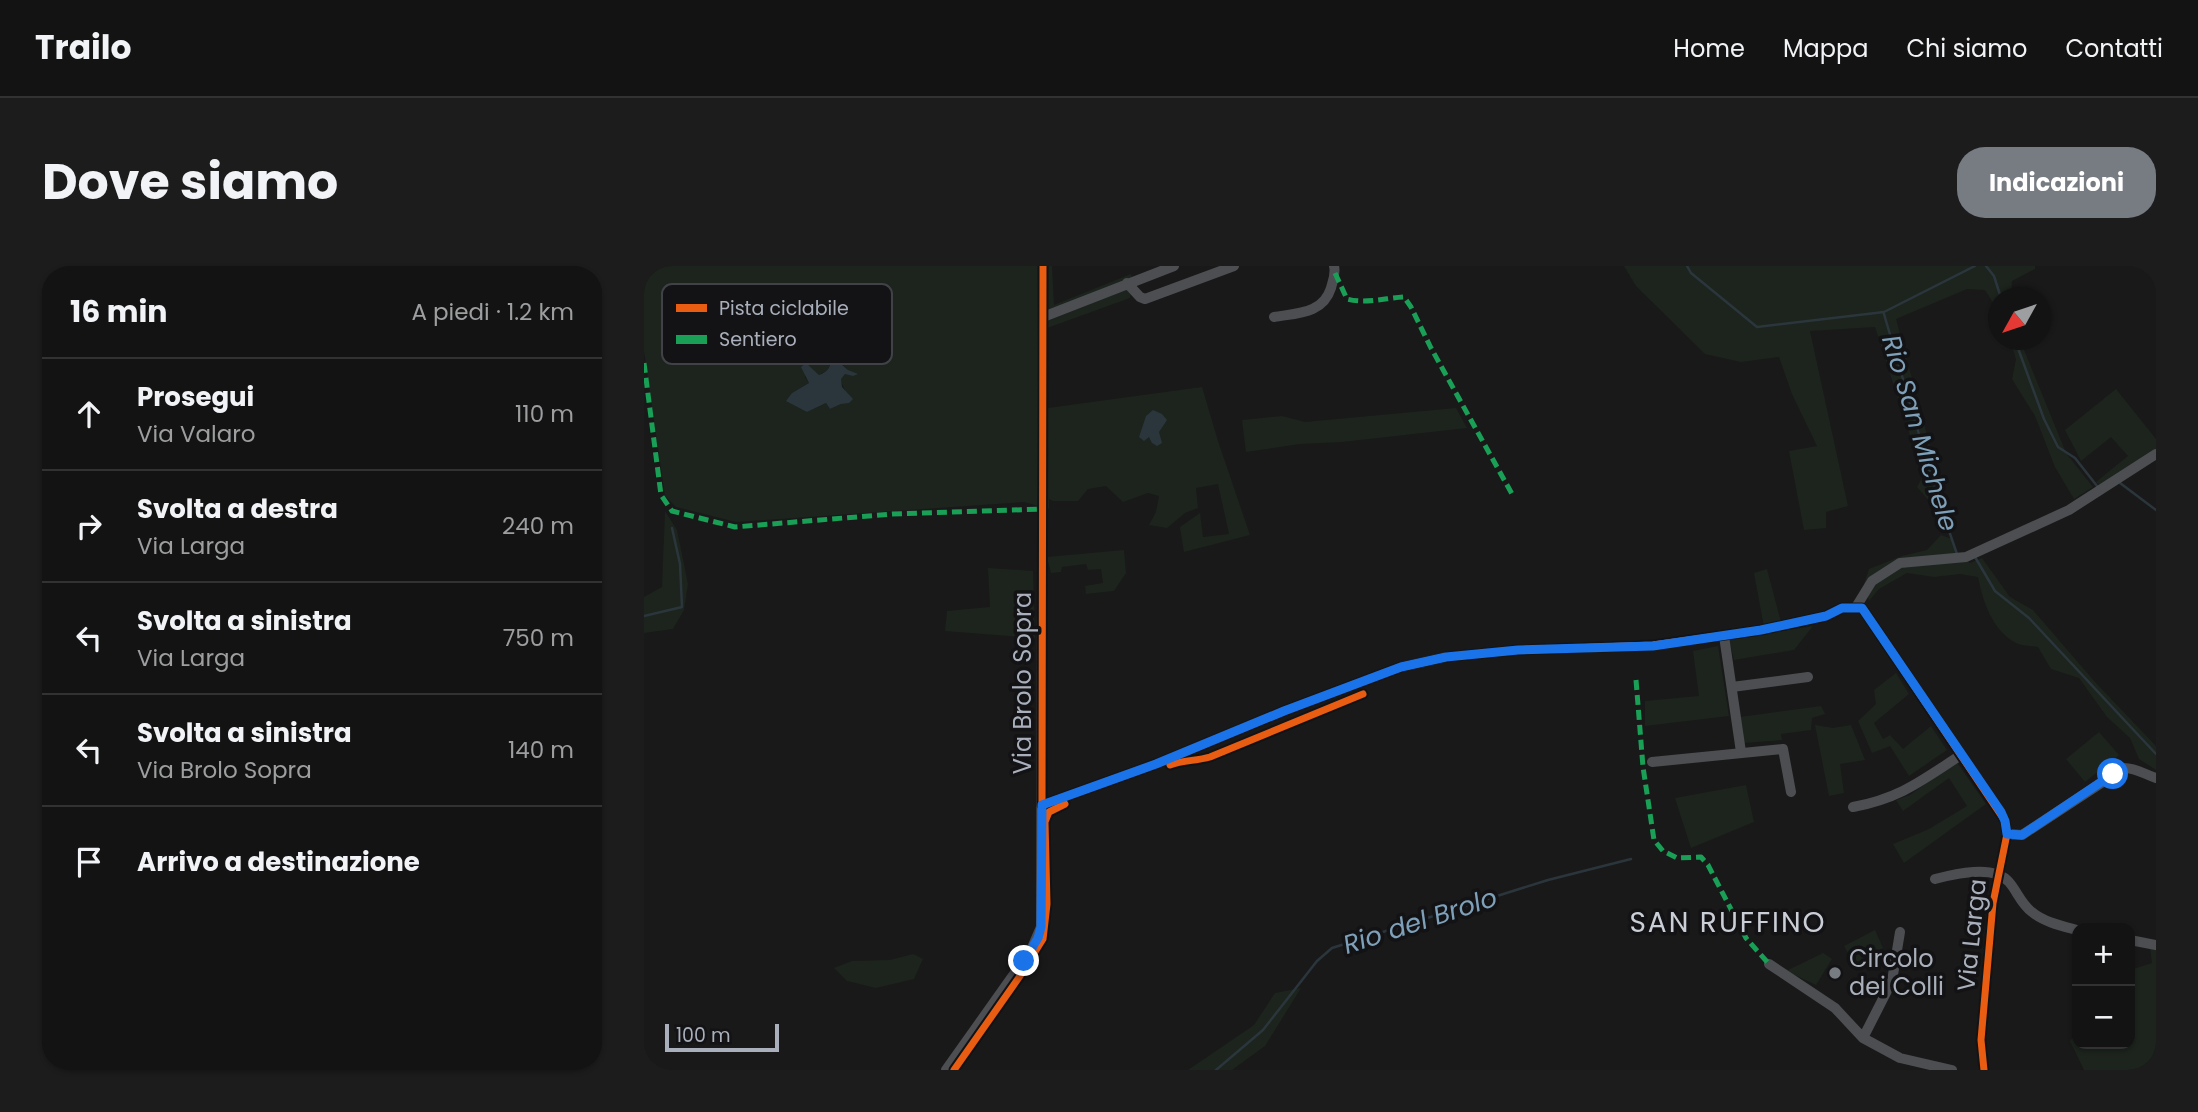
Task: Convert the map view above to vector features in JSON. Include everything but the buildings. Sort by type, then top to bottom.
[{"type":"street","name":"Via Brolo Sopra","points":[[946,1070],[1024,961],[1038,938],[1041,916],[1043,266]]},
{"type":"street","points":[[1043,317],[1174,266]]},
{"type":"street","points":[[1127,283],[1145,299],[1234,266]]},
{"type":"street","points":[[1274,317],[1319,307],[1328,298],[1335,273],[1334,266]]},
{"type":"street","points":[[1856,607],[1872,581],[1900,564],[1966,557],[2069,510],[2156,454]]},
{"type":"street","points":[[1042,805],[1156,764],[1284,711],[1401,667],[1446,657],[1518,650],[1653,646],[1812,620],[1842,608],[1856,607],[1862,608],[1868,614],[1884,642],[2001,812],[2007,834],[2022,835],[2124,768],[2135,768],[2156,778]]},
{"type":"street","points":[[1724,636],[1741,752]]},
{"type":"street","points":[[1732,687],[1808,677]]},
{"type":"street","points":[[1653,762],[1783,749],[1791,792]]},
{"type":"street","points":[[1853,807],[1884,800],[1909,789],[1961,755]]},
{"type":"street","name":"Via Larga","points":[[1984,1070],[1982,1040],[1997,876],[2007,834]]},
{"type":"street","points":[[1935,879],[1966,872],[1997,876],[2007,880],[2034,914],[2072,928]]},
{"type":"street","points":[[1863,1038],[1892,981],[1900,932]]},
{"type":"street","points":[[2135,941],[2156,945]]},
{"type":"street","points":[[1769,964],[1835,1008],[1863,1038],[1900,1058],[1952,1070]]},
{"type":"shaded area","points":[[644,266],[1052,266],[1054,305],[1131,274],[1133,281],[1130,298],[1047,328],[1048,408],[1202,387],[1250,535],[1184,552],[1180,527],[1200,513],[1203,537],[1229,534],[1218,484],[1196,488],[1198,508],[1185,513],[1167,528],[1149,525],[1156,512],[1159,496],[1148,493],[1123,502],[1106,486],[1088,489],[1078,501],[1049,499],[1049,509],[1024,502],[736,522],[676,507],[665,496],[644,351]]},
{"type":"shaded area","points":[[1624,266],[2035,266],[2035,269],[2012,281],[2012,287],[1988,287],[1988,295],[1985,290],[1967,289],[1896,319],[1945,502],[1938,511],[1917,487],[1923,476],[1875,327],[1810,331],[1848,506],[1826,512],[1826,528],[1804,530],[1789,451],[1817,446],[1792,394],[1779,357],[1741,362],[1705,354],[1636,286]]},
{"type":"shaded area","points":[[2013,350],[2024,350],[2066,453],[2093,487],[2074,499],[2055,467],[2035,416],[2012,379],[2016,359]]},
{"type":"shaded area","points":[[805,364],[830,364],[819,375]]},
{"type":"shaded area","points":[[805,364],[819,375],[830,366],[841,364],[858,374],[845,374],[841,379],[842,387],[853,399],[849,403],[830,409],[826,403],[807,412],[786,401],[792,393],[809,383],[801,367]]},
{"type":"shaded area","points":[[2116,389],[2156,439],[2156,450],[2100,486],[2096,482],[2128,456],[2111,437],[2081,461],[2065,430]]},
{"type":"shaded area","points":[[1456,408],[1467,428],[1300,444],[1246,452],[1242,420],[1282,416],[1305,422]]},
{"type":"shaded area","points":[[1153,410],[1167,420],[1159,432],[1162,443],[1157,446],[1149,437],[1144,441],[1139,437],[1146,416]]},
{"type":"shaded area","points":[[665,511],[677,530],[688,584],[684,610],[673,629],[644,633],[644,597],[662,587]]},
{"type":"shaded area","points":[[1941,535],[1952,539],[1956,551],[1970,563],[1982,558],[2010,597],[2033,610],[2095,682],[2156,746],[2156,770],[2139,759],[2130,738],[2107,717],[2079,678],[2051,669],[2038,647],[2016,643],[2001,631],[1986,605],[1978,577],[1960,574],[1934,577],[1907,573],[1879,589],[1869,601],[1864,584],[1869,569],[1927,550]]},
{"type":"shaded area","points":[[1124,550],[1126,573],[1114,591],[1086,594],[1085,586],[1103,583],[1101,569],[1088,570],[1086,564],[1062,567],[1061,572],[1051,573],[1047,557]]},
{"type":"shaded area","points":[[988,568],[1033,571],[1035,638],[945,631],[947,611],[990,607]]},
{"type":"shaded area","points":[[1767,569],[1781,622],[1764,627],[1754,573]]},
{"type":"shaded area","points":[[1813,626],[1794,650],[1734,660],[1729,640]]},
{"type":"shaded area","points":[[1718,646],[1729,716],[1645,726],[1645,701],[1699,696],[1693,651]]},
{"type":"shaded area","points":[[1896,673],[1909,694],[1874,723],[1883,739],[1890,735],[1903,749],[1931,726],[1947,750],[1909,776],[1890,746],[1872,753],[1858,721],[1876,704],[1874,690]]},
{"type":"shaded area","points":[[1821,706],[1825,714],[1812,718],[1811,730],[1781,734],[1782,740],[1744,743],[1740,717]]},
{"type":"shaded area","points":[[1815,725],[1833,728],[1851,725],[1865,760],[1840,764],[1844,793],[1829,796]]},
{"type":"shaded area","points":[[2099,732],[2119,755],[2085,782],[2066,759]]},
{"type":"shaded area","points":[[1956,761],[1986,804],[1904,863],[1893,844],[1929,829],[1967,806],[1949,778],[1903,811],[1896,800],[1910,795]]},
{"type":"shaded area","points":[[1746,785],[1754,822],[1691,848],[1675,798]]},
{"type":"shaded area","points":[[1875,930],[1883,948],[1854,964],[1844,946]]},
{"type":"shaded area","points":[[2150,948],[2156,950],[2156,1070],[2084,1070],[2074,1049],[2135,1049],[2135,968],[2152,963]]},
{"type":"shaded area","points":[[1823,953],[1832,959],[1816,985],[1786,971]]},
{"type":"shaded area","points":[[913,954],[923,959],[914,979],[876,988],[847,981],[834,968],[852,961],[890,960]]},
{"type":"shaded area","points":[[1301,988],[1265,1046],[1232,1070],[1188,1070],[1254,1025],[1275,993]]},
{"type":"waterway","points":[[1687,266],[1691,273],[1757,327],[1884,312],[1975,266]]},
{"type":"waterway","points":[[1986,266],[1994,276],[1998,287]]},
{"type":"waterway","name":"Rio San Michele","points":[[1884,314],[1937,496],[1957,554]]},
{"type":"waterway","points":[[2019,350],[2044,419],[2058,447],[2075,458],[2097,486]]},
{"type":"waterway","points":[[2120,483],[2156,510]]},
{"type":"waterway","points":[[644,616],[682,607],[680,564],[672,528]]},
{"type":"waterway","name":"Rio San Michele","points":[[1975,557],[1995,591],[2029,618],[2156,754]]},
{"type":"waterway","name":"Rio del Brolo","points":[[1216,1070],[1263,1030],[1317,961],[1332,948],[1548,880],[1631,859]]},
{"type":"marked path","points":[[1335,273],[1347,299],[1368,301],[1404,297],[1512,494]]},
{"type":"marked path","points":[[644,363],[661,495],[672,511],[735,527],[892,514],[1043,509]]},
{"type":"marked path","points":[[1636,680],[1643,767],[1654,840],[1663,851],[1677,858],[1701,857],[1708,865],[1746,938],[1769,964]]},
{"type":"cycle path","points":[[1043,266],[1042,805],[1156,764],[1284,711],[1401,667],[1446,657],[1518,650],[1653,645],[1761,630],[1826,616],[1842,608],[1862,608],[2005,821],[2007,834],[1993,903],[1981,1040],[1984,1070]]},
{"type":"cycle path","points":[[1170,765],[1210,757],[1363,694]]},
{"type":"cycle path","points":[[954,1070],[1043,939],[1047,904],[1045,822],[1049,812],[1065,804]]},
{"type":"place","name":"Circolo dei Colli","points":[[1835,973]]},
{"type":"district","name":"SAN RUFFINO","points":[[1728,922]]},
{"type":"route","points":[[1024,961],[1038,938],[1041,927],[1042,805],[1156,764],[1284,711],[1401,667],[1446,657],[1518,650],[1653,646],[1812,620],[1842,608],[1862,608],[2001,812],[2007,834],[2022,835],[2113,774]]}]
